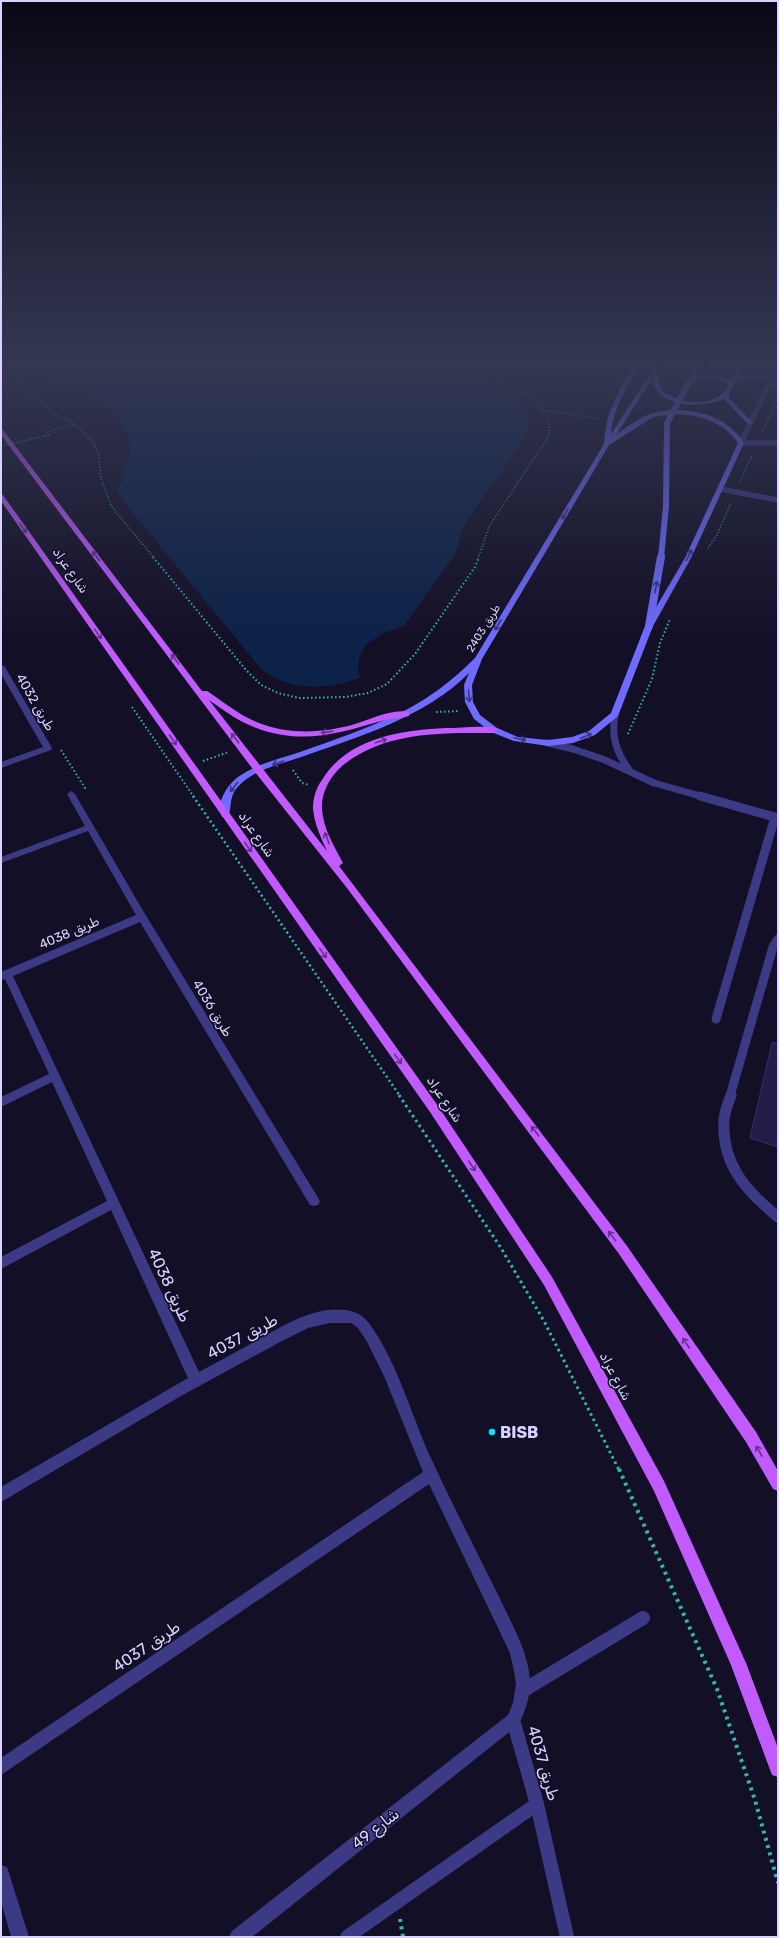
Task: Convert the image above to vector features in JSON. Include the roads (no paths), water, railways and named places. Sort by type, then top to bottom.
[{"type":"main road","points":[[20,456],[199,690],[258,770],[350,886],[623,1250],[751,1437],[778,1484]]},
{"type":"main road","name":"طريق 2403","points":[[225,815],[226,797],[238,781],[258,770],[367,731],[406,714],[431,700],[457,680],[478,658],[600,456]]},
{"type":"main road","points":[[649,626],[663,544],[666,506],[666,456]]},
{"type":"main road","points":[[478,658],[468,685],[469,702],[477,717],[494,730],[517,740],[548,743],[573,740],[592,733],[615,714],[649,626],[688,558],[735,456]]},
{"type":"main road","name":"شارع عراد","points":[[1,496],[434,1109],[548,1281],[659,1486],[738,1663],[778,1769]]},
{"type":"main road","points":[[199,690],[256,724],[275,731],[302,734],[328,732],[350,728],[387,716],[406,714]]},
{"type":"main road","points":[[350,886],[328,842],[320,820],[318,801],[321,789],[330,774],[342,761],[358,750],[376,742],[397,736],[429,732],[494,730]]},
{"type":"street","name":"طريق 4032","points":[[1,668],[48,748],[1,765]]},
{"type":"street","name":"طريق 4036","points":[[71,794],[142,917],[314,1201]]},
{"type":"street","points":[[1,860],[90,827]]},
{"type":"street","name":"طريق 4038","points":[[142,917],[4,974],[55,1076],[196,1380]]},
{"type":"street","points":[[1,1102],[55,1076]]},
{"type":"street","points":[[1,1263],[114,1203]]},
{"type":"street","name":"طريق 4037","points":[[1,1495],[196,1380],[316,1319],[334,1317],[354,1318],[363,1324],[380,1354],[396,1388],[430,1475],[462,1535],[515,1648],[522,1671],[524,1690],[519,1710],[513,1720]]},
{"type":"street","name":"طريق 4037","points":[[1,1767],[430,1475]]},
{"type":"street","name":"شارع 49","points":[[248,1934],[513,1720]]},
{"type":"street","points":[[1,1873],[20,1937]]},
{"type":"lane","points":[[721,486],[778,494]]},
{"type":"lane","points":[[737,489],[778,500]]},
{"type":"lane","points":[[615,714],[611,730],[614,746],[619,757],[632,774]]},
{"type":"lane","points":[[548,743],[591,755],[654,783],[776,818],[716,1019]]},
{"type":"lane","points":[[778,939],[772,947],[724,1118],[724,1141],[736,1177],[757,1201],[778,1217]]},
{"type":"lane","points":[[524,1690],[643,1618]]},
{"type":"lane","name":"طريق 4037","points":[[513,1720],[537,1804],[567,1937]]},
{"type":"lane","points":[[347,1937],[537,1804]]},
{"type":"water","points":[[130,456],[512,456],[464,525],[455,554],[404,626],[382,634],[366,645],[360,656],[358,667],[360,678],[322,687],[310,687],[285,682],[262,670],[123,501],[117,489]]},
{"type":"place","name":"BISB","points":[[492,1432]]}]
